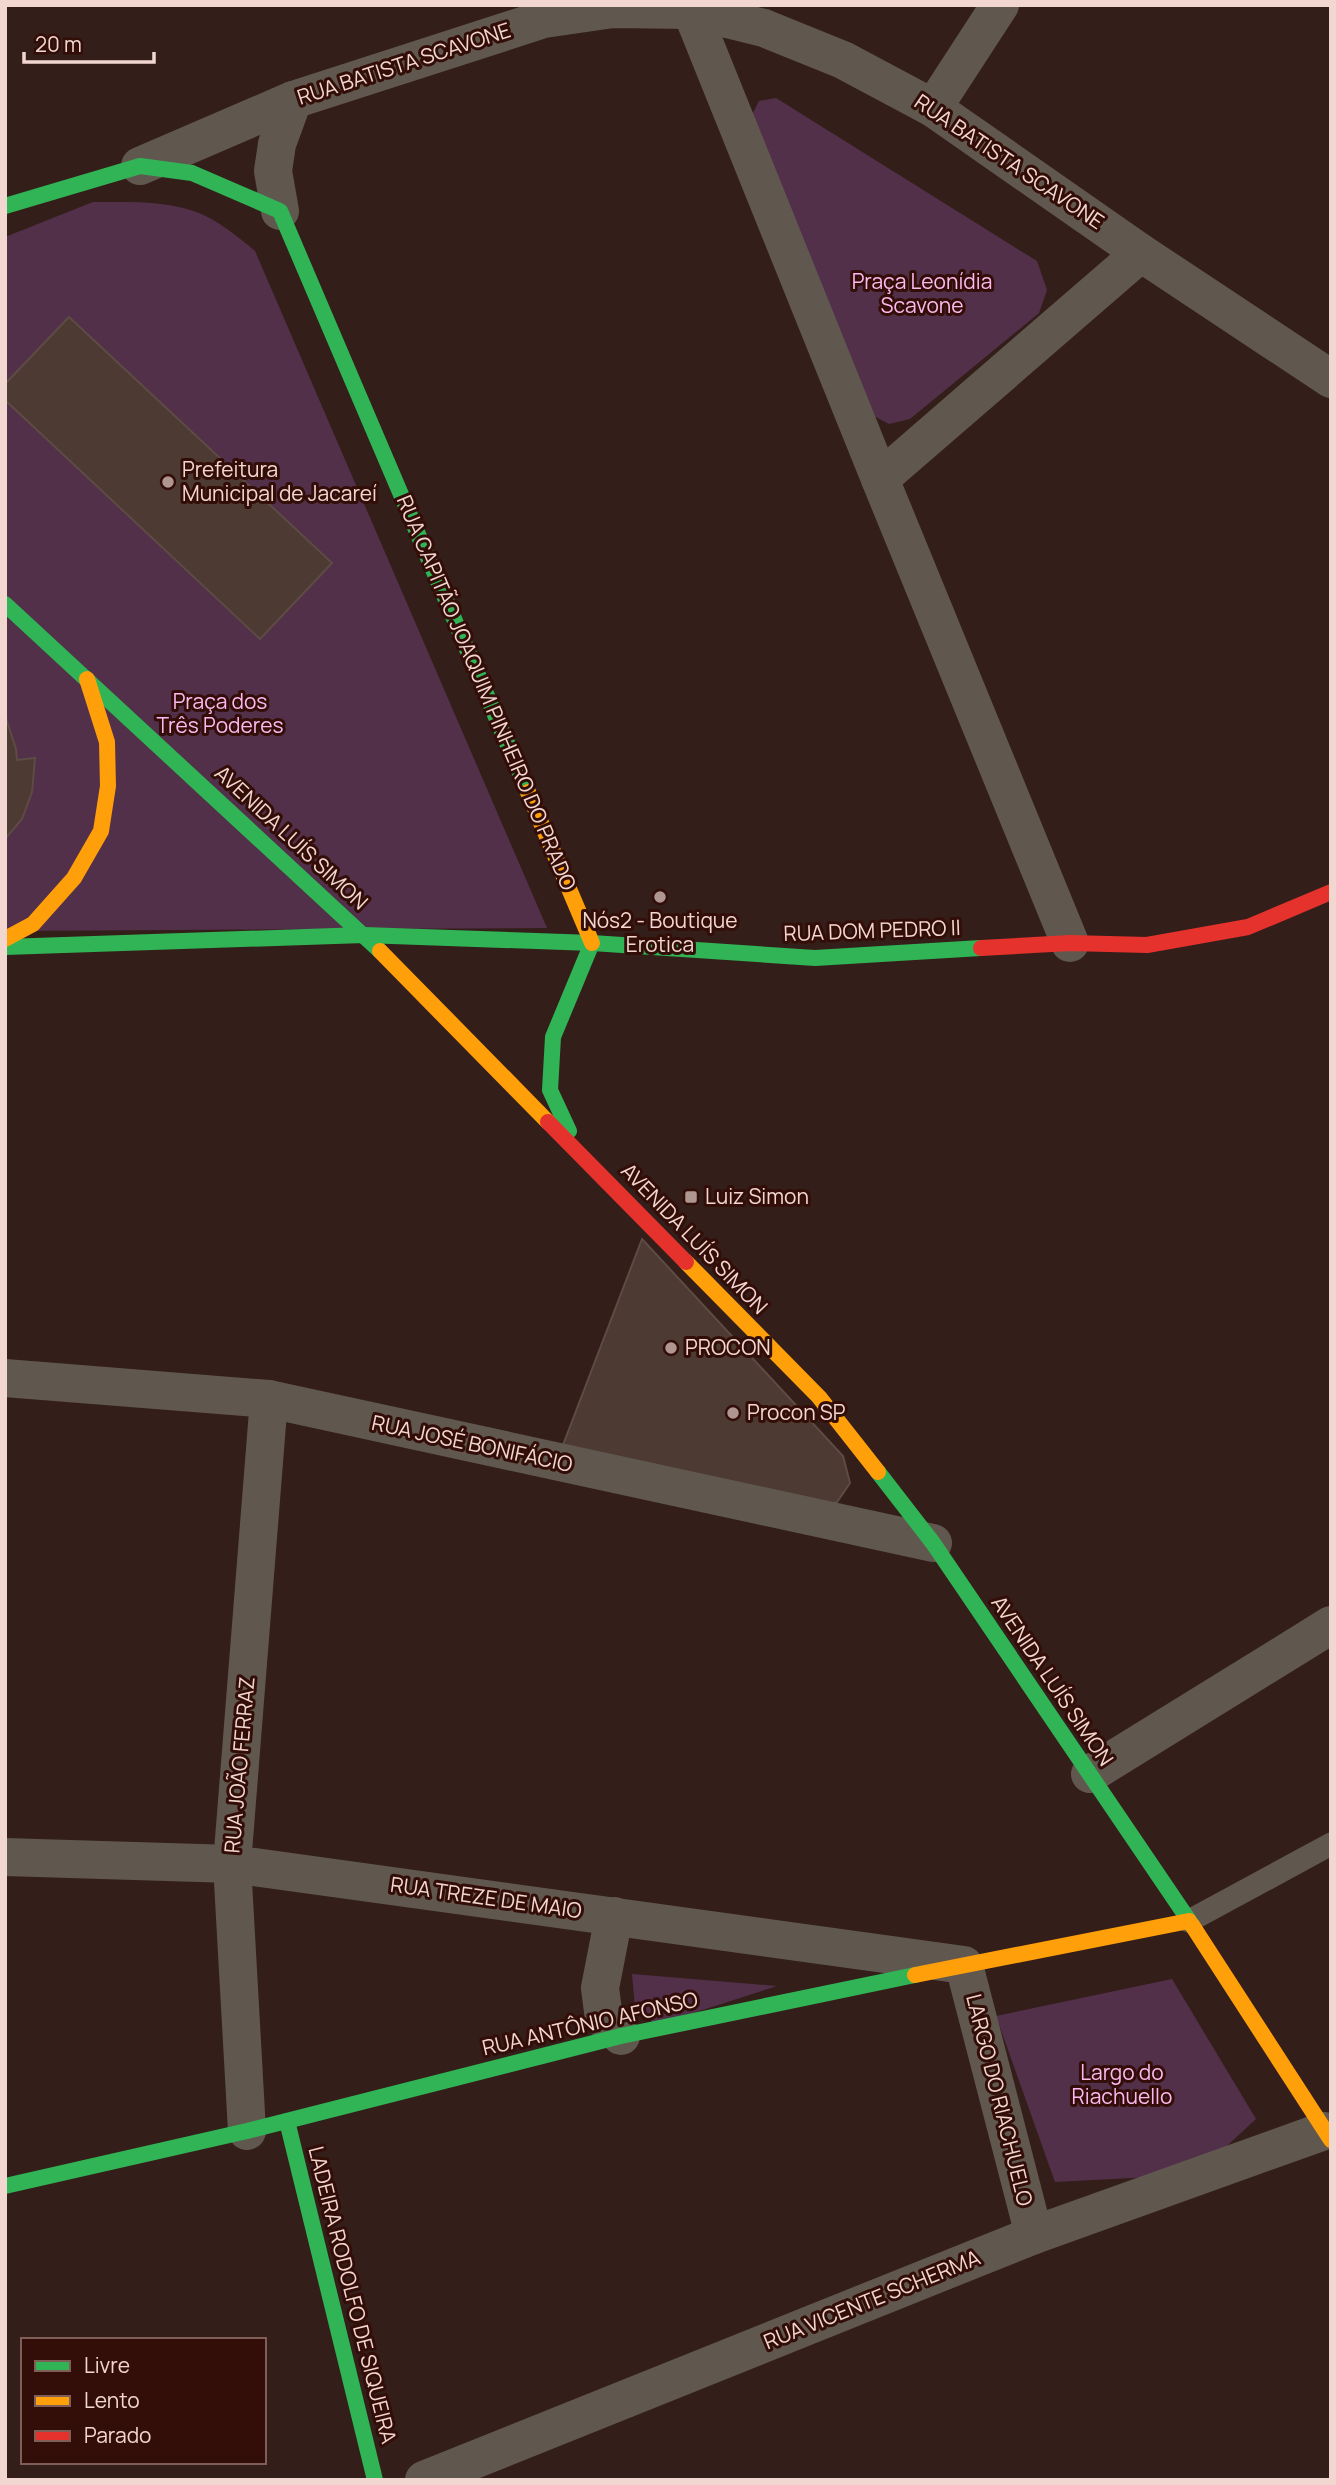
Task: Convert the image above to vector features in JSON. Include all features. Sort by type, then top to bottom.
[{"type":"main road","points":[[5,206],[140,166],[192,173],[280,211]]},
{"type":"main road","name":"RUA CAPITÃO JOAQUIM PINHEIRO DO PRADO","points":[[280,211],[592,943]]},
{"type":"main road","name":"AVENIDA LUÍS SIMON","points":[[5,604],[364,935],[819,1397],[933,1543],[1189,1921],[1328,2135]]},
{"type":"main road","points":[[5,939],[33,924],[74,878],[101,831],[108,786],[107,741],[86,678]]},
{"type":"main road","name":"RUA DOM PEDRO II","points":[[5,947],[364,935],[592,943],[815,958],[1070,943],[1147,945],[1248,927],[1331,892]]},
{"type":"main road","points":[[579,1152],[550,1090],[553,1037],[592,943]]},
{"type":"main road","name":"RUA ANTÔNIO AFONSO","points":[[5,2186],[247,2131],[621,2036],[1189,1921]]},
{"type":"main road","name":"LADEIRA RODOLFO DE SIQUEIRA","points":[[287,2121],[375,2480]]},
{"type":"street","points":[[933,108],[1000,5]]},
{"type":"street","points":[[691,10],[1070,943]]},
{"type":"street","name":"RUA BATISTA SCAVONE","points":[[140,166],[293,100],[543,12],[691,10],[764,28],[843,60],[933,108],[1141,253],[1331,379]]},
{"type":"street","name":"RUA CAPITÃO JOAQUIM PINHEIRO DO PRADO","points":[[280,211],[273,171],[277,144],[293,100]]},
{"type":"street","points":[[880,479],[1141,253]]},
{"type":"street","name":"RUA JOSÉ BONIFÁCIO","points":[[5,1378],[269,1399],[933,1543]]},
{"type":"street","name":"RUA JOÃO FERRAZ","points":[[247,2131],[232,1864],[269,1399]]},
{"type":"street","points":[[1090,1774],[1331,1625]]},
{"type":"street","name":"RUA TREZE DE MAIO","points":[[5,1857],[232,1864],[964,1965]]},
{"type":"street","points":[[614,1916],[600,1988],[604,2019],[621,2036]]},
{"type":"street","name":"LARGO DO RIACHUELO","points":[[964,1965],[1034,2235]]},
{"type":"street","name":"RUA VICENTE SCHERMA","points":[[424,2480],[1034,2235],[1328,2135]]},
{"type":"lane","points":[[1189,1921],[1331,1844]]},
{"type":"green space","name":"Praça Leonídia Scavone","points":[[776,98],[1037,261],[1047,290],[1039,313],[910,419],[889,424],[874,416],[751,117],[759,101]]},
{"type":"green space","name":"Praça dos Três Poderes","points":[[93,202],[145,202],[184,208],[220,224],[255,251],[547,928],[5,931],[5,237]]},
{"type":"green space","points":[[632,1974],[777,1986],[656,2025],[635,2008]]},
{"type":"green space","name":"Largo do Riachuello","points":[[1172,1979],[1256,2119],[1217,2155],[1150,2177],[1055,2182],[996,2016]]},
{"type":"building","name":"Prefeitura Municipal de Jacareí","points":[[69,317],[332,563],[260,639],[5,400],[5,384]]},
{"type":"building","points":[[5,715],[17,760],[35,758],[32,792],[22,819],[5,839]]},
{"type":"building","name":"PROCON","points":[[642,1239],[843,1456],[850,1483],[837,1502],[815,1507],[558,1458]]},
{"type":"traffic: fast","points":[[5,206],[140,166],[192,173],[280,211],[528,792]]},
{"type":"traffic: fast","points":[[5,604],[380,951]]},
{"type":"traffic: fast","points":[[5,947],[364,935],[592,943],[815,958],[981,948]]},
{"type":"traffic: fast","points":[[569,1131],[550,1090],[553,1037],[592,943]]},
{"type":"traffic: fast","points":[[878,1472],[933,1543],[1192,1925]]},
{"type":"traffic: fast","points":[[5,2186],[247,2131],[621,2036],[915,1975]]},
{"type":"traffic: fast","points":[[287,2121],[375,2480]]},
{"type":"traffic: slow","points":[[5,939],[33,924],[74,878],[101,831],[108,786],[107,742],[87,679]]},
{"type":"traffic: slow","points":[[528,792],[592,943]]},
{"type":"traffic: slow","points":[[380,951],[548,1122]]},
{"type":"traffic: slow","points":[[686,1262],[819,1397],[878,1472]]},
{"type":"traffic: slow","points":[[915,1975],[1189,1921]]},
{"type":"traffic: slow","points":[[1192,1925],[1331,2140]]},
{"type":"traffic: jam","points":[[981,948],[1070,943],[1147,945],[1248,927],[1331,892]]},
{"type":"traffic: jam","points":[[548,1122],[686,1262]]},
{"type":"place","name":"Prefeitura Municipal de Jacareí","points":[[168,482]]},
{"type":"place","name":"Nós2 - Boutique Erotica","points":[[660,897]]},
{"type":"place","name":"Luiz Simon","points":[[691,1197]]},
{"type":"place","name":"PROCON","points":[[671,1348]]},
{"type":"place","name":"Procon SP","points":[[733,1413]]}]
